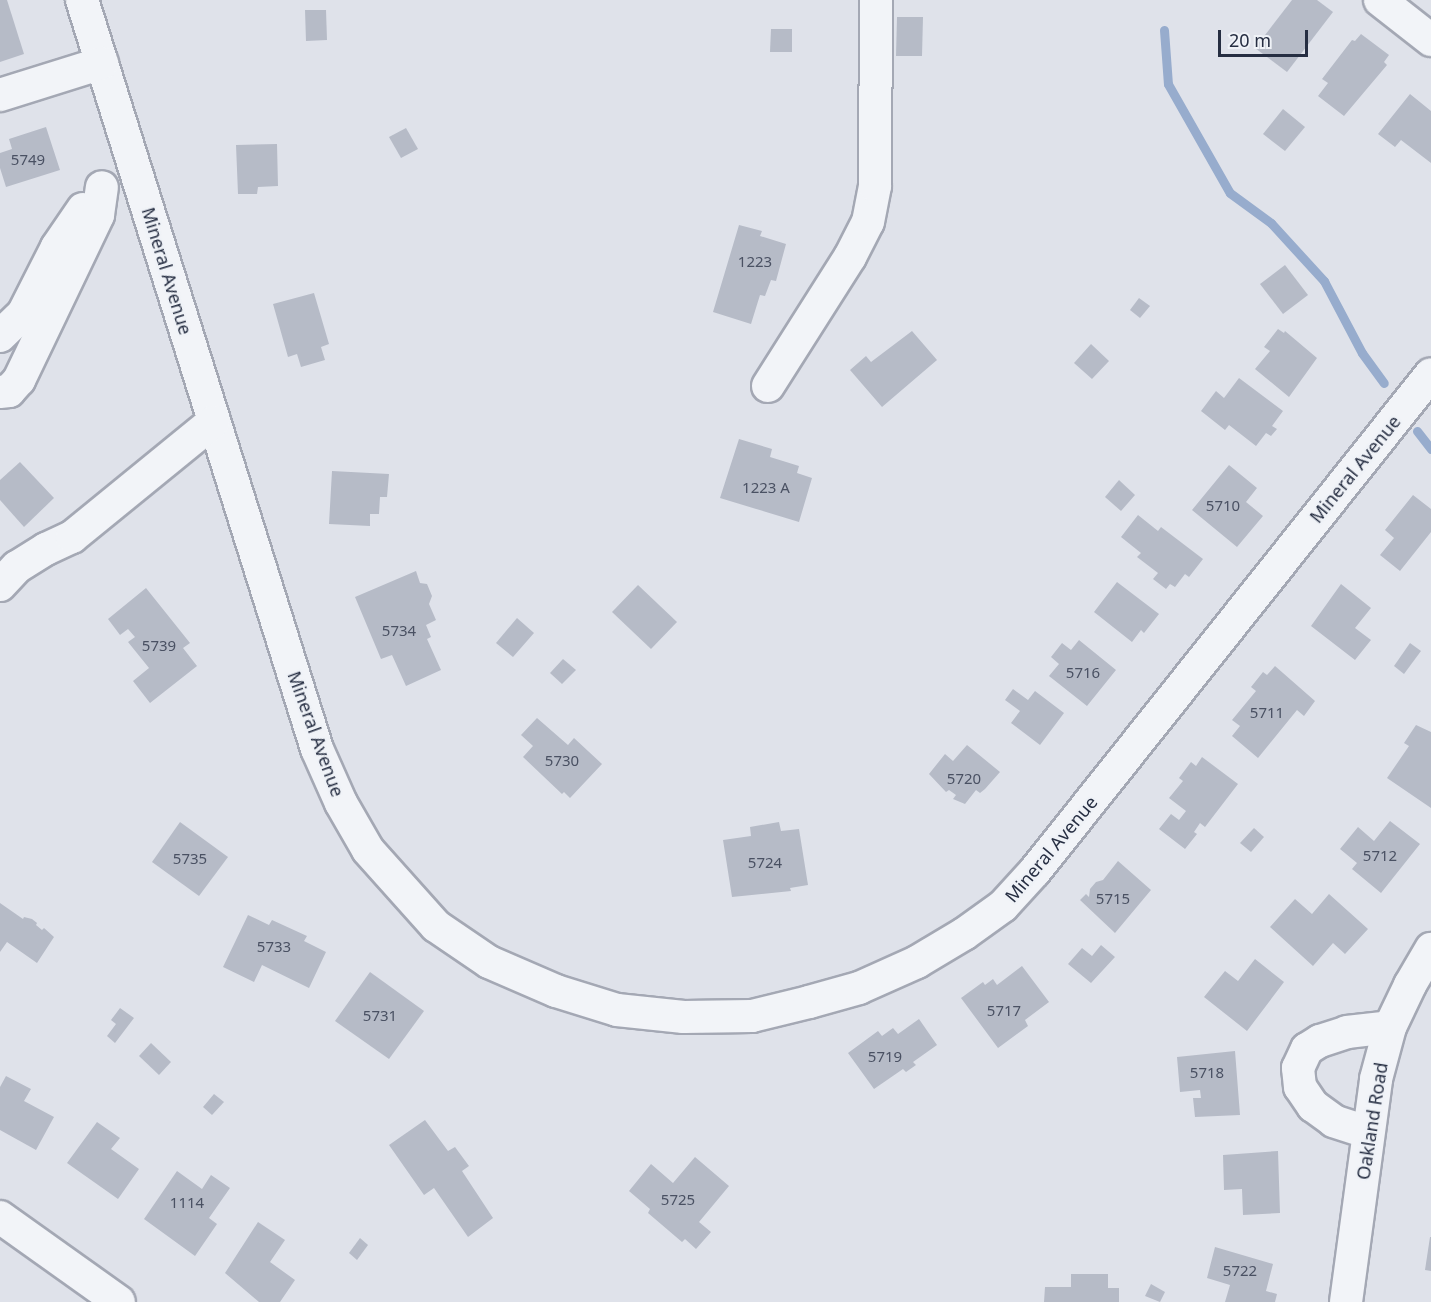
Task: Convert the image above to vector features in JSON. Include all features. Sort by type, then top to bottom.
[{"type":"street","name":"Mineral Avenue","points":[[82,0],[317,749],[341,803],[368,850],[436,926],[489,962],[556,992],[617,1010],[684,1017],[752,1016],[859,988],[917,962],[964,934],[1004,906],[1035,871],[1431,374]]},
{"type":"street","points":[[768,386],[850,257],[868,222],[874,186],[876,0]]},
{"type":"street","points":[[1380,0],[1431,40]]},
{"type":"street","points":[[0,95],[102,63]]},
{"type":"street","points":[[0,336],[23,314],[57,246],[78,214],[131,154]]},
{"type":"street","points":[[0,392],[9,391],[19,380],[98,215],[102,187]]},
{"type":"street","points":[[0,585],[16,567],[72,537],[214,421]]},
{"type":"street","name":"Oakland Road","points":[[1346,1302],[1367,1132],[1376,1079],[1390,1027],[1410,985],[1431,949]]},
{"type":"street","points":[[1367,1132],[1334,1120],[1313,1106],[1300,1087],[1298,1068],[1307,1049],[1320,1041],[1347,1032],[1390,1027]]},
{"type":"street","points":[[0,1217],[120,1302]]},
{"type":"building","points":[[0,0],[7,0],[24,54],[0,62]]},
{"type":"building","points":[[1292,0],[1317,0],[1333,12],[1287,72],[1255,48]]},
{"type":"building","points":[[305,10],[326,10],[327,40],[306,41]]},
{"type":"building","points":[[897,17],[923,17],[922,56],[896,56]]},
{"type":"building","points":[[771,29],[792,29],[792,52],[770,52]]},
{"type":"building","points":[[1361,34],[1389,55],[1384,62],[1387,65],[1344,116],[1318,96],[1328,83],[1322,79],[1352,40],[1355,41]]},
{"type":"building","points":[[1410,94],[1431,111],[1431,163],[1401,140],[1395,147],[1378,134]]},
{"type":"building","points":[[1283,109],[1305,127],[1285,151],[1263,134]]},
{"type":"building","points":[[46,127],[60,170],[6,187],[0,168],[0,153],[12,149],[9,139]]},
{"type":"building","points":[[406,128],[418,149],[401,158],[389,137]]},
{"type":"building","points":[[277,144],[278,186],[258,187],[257,194],[238,194],[236,145]]},
{"type":"building","points":[[739,225],[762,231],[760,236],[786,244],[776,281],[771,280],[765,296],[760,295],[751,324],[713,312]]},
{"type":"building","points":[[1285,265],[1308,295],[1283,314],[1260,284]]},
{"type":"building","points":[[314,293],[329,344],[321,347],[325,360],[301,367],[297,354],[288,357],[273,304]]},
{"type":"building","points":[[1139,298],[1150,306],[1140,318],[1130,310]]},
{"type":"building","points":[[1278,329],[1284,333],[1285,331],[1317,358],[1289,397],[1255,369],[1270,351],[1264,347]]},
{"type":"building","points":[[912,331],[937,360],[882,407],[850,370],[866,356],[871,362]]},
{"type":"building","points":[[1091,344],[1109,361],[1092,379],[1074,363]]},
{"type":"building","points":[[1239,378],[1283,411],[1272,426],[1277,429],[1271,436],[1266,433],[1256,446],[1229,425],[1225,430],[1201,411],[1216,391],[1224,398]]},
{"type":"building","points":[[739,439],[772,449],[770,457],[799,466],[797,473],[812,478],[799,522],[720,498]]},
{"type":"building","points":[[20,462],[54,498],[24,527],[0,500],[0,480]]},
{"type":"building","points":[[1229,465],[1257,488],[1246,502],[1263,516],[1237,547],[1192,510]]},
{"type":"building","points":[[332,471],[389,474],[387,497],[380,497],[379,514],[370,514],[370,526],[329,524]]},
{"type":"building","points":[[1119,480],[1135,495],[1121,511],[1105,497]]},
{"type":"building","points":[[1413,495],[1431,509],[1431,532],[1400,571],[1380,555],[1394,538],[1385,530]]},
{"type":"building","points":[[1138,515],[1158,531],[1161,527],[1203,559],[1189,577],[1185,574],[1175,587],[1170,584],[1166,589],[1153,579],[1158,573],[1137,557],[1141,553],[1121,537]]},
{"type":"building","points":[[416,571],[420,583],[427,584],[432,596],[429,604],[436,620],[426,625],[431,637],[427,639],[441,670],[406,686],[392,655],[381,659],[355,597]]},
{"type":"building","points":[[1117,582],[1159,614],[1144,633],[1141,630],[1132,642],[1094,612]]},
{"type":"building","points":[[1341,584],[1371,608],[1355,628],[1371,640],[1355,660],[1311,626]]},
{"type":"building","points":[[638,585],[677,622],[651,649],[612,612]]},
{"type":"building","points":[[146,588],[190,643],[183,648],[197,666],[150,703],[133,681],[149,668],[128,642],[135,637],[128,629],[120,635],[108,619]]},
{"type":"building","points":[[517,618],[534,633],[513,657],[496,643]]},
{"type":"building","points":[[1079,640],[1116,670],[1087,706],[1049,676],[1059,664],[1051,657],[1062,643],[1071,650]]},
{"type":"building","points":[[1410,643],[1421,651],[1404,674],[1394,666]]},
{"type":"building","points":[[563,659],[576,670],[562,684],[550,673]]},
{"type":"building","points":[[1275,666],[1315,701],[1304,716],[1297,710],[1258,758],[1232,736],[1240,726],[1232,720],[1256,691],[1251,687],[1263,672],[1267,675]]},
{"type":"building","points":[[1013,689],[1028,700],[1035,691],[1064,713],[1040,745],[1011,723],[1020,711],[1005,700]]},
{"type":"building","points":[[537,718],[568,745],[574,738],[602,764],[570,798],[564,792],[562,794],[523,757],[533,746],[521,735]]},
{"type":"building","points":[[1416,725],[1431,732],[1431,808],[1387,778],[1409,746],[1404,743]]},
{"type":"building","points":[[967,745],[1000,772],[980,793],[976,790],[965,804],[953,799],[956,795],[949,790],[946,792],[929,774],[945,754],[953,761]]},
{"type":"building","points":[[1202,757],[1238,784],[1205,827],[1200,823],[1194,832],[1197,834],[1185,849],[1159,829],[1171,814],[1179,820],[1186,811],[1169,798],[1183,781],[1179,778],[1191,762],[1196,766]]},
{"type":"building","points":[[1390,821],[1420,844],[1381,893],[1352,869],[1357,863],[1340,849],[1358,827],[1374,841]]},
{"type":"building","points":[[180,822],[228,857],[199,896],[152,862]]},
{"type":"building","points":[[779,822],[781,831],[799,829],[808,885],[790,888],[791,891],[732,897],[723,840],[751,836],[750,827]]},
{"type":"building","points":[[1254,828],[1264,837],[1251,852],[1240,843]]},
{"type":"building","points":[[1118,861],[1151,890],[1115,933],[1080,900],[1086,894],[1089,897],[1090,889],[1096,882],[1103,880]]},
{"type":"building","points":[[1329,894],[1368,929],[1345,954],[1333,943],[1313,966],[1270,927],[1295,899],[1312,914]]},
{"type":"building","points":[[0,903],[23,919],[24,917],[32,919],[42,930],[44,928],[54,937],[37,963],[7,942],[0,952]]},
{"type":"building","points":[[248,915],[269,925],[272,920],[307,936],[304,941],[326,952],[309,988],[262,965],[254,982],[223,967]]},
{"type":"building","points":[[1101,945],[1115,957],[1091,983],[1068,964],[1082,948],[1092,956]]},
{"type":"building","points":[[1255,959],[1284,982],[1247,1031],[1204,997],[1225,971],[1238,981]]},
{"type":"building","points":[[1022,966],[1049,1002],[1025,1020],[1028,1026],[998,1048],[961,998],[983,982],[985,985],[993,979],[997,985]]},
{"type":"building","points":[[370,972],[424,1011],[389,1059],[335,1021]]},
{"type":"building","points":[[120,1008],[134,1018],[115,1043],[107,1036],[116,1024],[111,1020]]},
{"type":"building","points":[[919,1019],[937,1045],[913,1062],[916,1065],[906,1072],[903,1069],[874,1089],[848,1053],[878,1031],[882,1036],[893,1028],[898,1034]]},
{"type":"building","points":[[151,1043],[171,1062],[159,1075],[139,1056]]},
{"type":"building","points":[[1235,1051],[1240,1115],[1195,1117],[1193,1098],[1201,1098],[1200,1090],[1180,1092],[1177,1057]]},
{"type":"building","points":[[6,1076],[31,1089],[24,1101],[54,1117],[36,1150],[0,1130],[0,1087]]},
{"type":"building","points":[[214,1094],[224,1102],[212,1115],[203,1107]]},
{"type":"building","points":[[425,1120],[448,1151],[455,1147],[469,1166],[462,1171],[493,1218],[468,1237],[434,1188],[424,1195],[389,1145]]},
{"type":"building","points":[[97,1122],[120,1138],[111,1149],[139,1169],[118,1199],[67,1163]]},
{"type":"building","points":[[1278,1151],[1280,1213],[1243,1215],[1242,1189],[1224,1190],[1223,1155]]},
{"type":"building","points":[[695,1157],[729,1186],[699,1222],[711,1232],[696,1249],[685,1239],[682,1242],[648,1213],[650,1209],[629,1191],[651,1164],[673,1183]]},
{"type":"building","points":[[177,1171],[202,1189],[211,1175],[230,1188],[209,1218],[217,1224],[195,1256],[144,1219]]},
{"type":"building","points":[[258,1222],[285,1240],[270,1262],[295,1280],[280,1302],[259,1302],[225,1273]]},
{"type":"building","points":[[1431,1237],[1431,1271],[1425,1270]]},
{"type":"building","points":[[360,1238],[368,1245],[357,1260],[349,1253]]},
{"type":"building","points":[[1215,1247],[1273,1264],[1266,1291],[1277,1294],[1275,1302],[1225,1302],[1230,1285],[1207,1278]]},
{"type":"building","points":[[1071,1274],[1108,1274],[1108,1288],[1119,1288],[1119,1302],[1044,1302],[1045,1287],[1071,1287]]},
{"type":"building","points":[[1151,1284],[1165,1292],[1160,1302],[1145,1296]]},
{"type":"waterway","points":[[1164,30],[1168,84],[1230,193],[1271,223],[1324,281],[1362,353],[1384,383]]},
{"type":"waterway","points":[[1417,431],[1431,449]]}]
